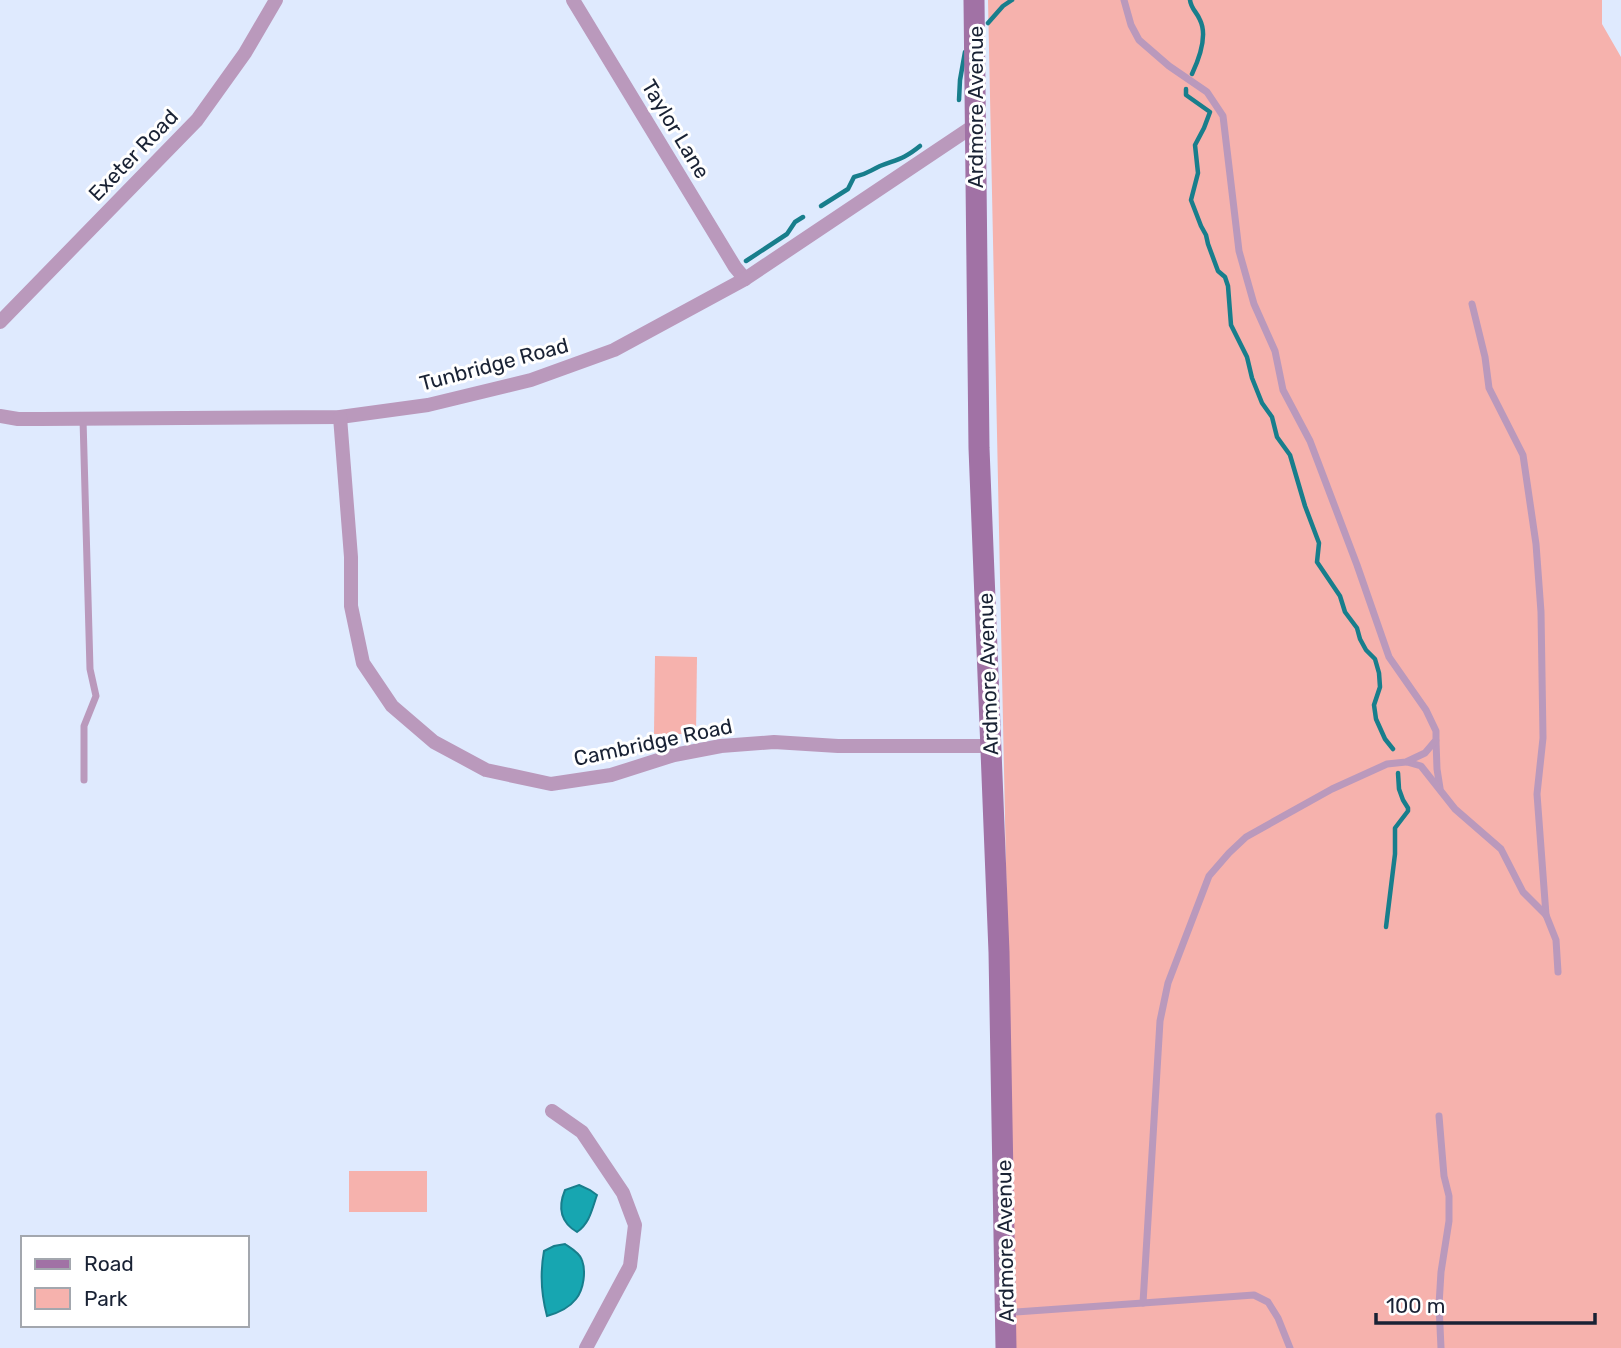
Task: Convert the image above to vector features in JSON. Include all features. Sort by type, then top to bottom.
[{"type":"street","name":"Exeter Road","points":[[0,322],[197,120],[245,53],[276,0]]},
{"type":"street","name":"Taylor Lane","points":[[573,0],[735,267],[745,279]]},
{"type":"street","name":"Ardmore Avenue","points":[[974,0],[979,448],[1001,1020],[1006,1348]]},
{"type":"street","name":"Tunbridge Road","points":[[0,416],[18,419],[340,417],[429,405],[531,380],[614,350],[745,279],[975,125]]},
{"type":"street","name":"Cambridge Road","points":[[340,417],[351,557],[351,606],[363,663],[392,706],[434,742],[486,770],[551,784],[611,775],[674,755],[721,746],[774,742],[838,746],[990,746]]},
{"type":"street","points":[[552,1111],[582,1132],[623,1193],[635,1225],[630,1266],[586,1348]]},
{"type":"lane","points":[[1124,0],[1131,25],[1139,40],[1161,60],[1208,92],[1223,116],[1239,251],[1254,304],[1275,351],[1283,390],[1310,441],[1389,657],[1426,710],[1436,731],[1437,769],[1441,791]]},
{"type":"lane","points":[[1472,304],[1485,357],[1489,388],[1523,455],[1536,544],[1541,612],[1543,726],[1537,794],[1546,915],[1556,940],[1558,972]]},
{"type":"lane","points":[[83,419],[90,669],[96,696],[84,726],[84,780]]},
{"type":"lane","points":[[1143,1303],[1160,1021],[1168,983],[1209,876],[1246,837],[1368,771],[1387,764],[1406,762],[1424,753],[1436,740]]},
{"type":"lane","points":[[1406,762],[1421,766],[1455,809],[1501,849],[1523,892],[1546,915]]},
{"type":"lane","points":[[1439,1116],[1444,1176],[1449,1196],[1449,1221],[1441,1272],[1441,1348]]},
{"type":"lane","points":[[1015,1312],[1254,1295],[1268,1302],[1290,1343],[1290,1348]]},
{"type":"green space","points":[[988,0],[1602,0],[1602,24],[1621,57],[1621,1348],[1016,1348]]},
{"type":"green space","points":[[655,656],[697,657],[696,734],[654,734]]},
{"type":"green space","points":[[349,1171],[427,1171],[427,1212],[349,1212]]},
{"type":"water","points":[[579,1185],[597,1195],[588,1220],[577,1232],[567,1224],[561,1208],[565,1190]]},
{"type":"water","points":[[565,1244],[581,1257],[584,1269],[582,1285],[579,1295],[570,1305],[547,1316],[542,1284],[544,1251]]},
{"type":"waterway","points":[[988,23],[1012,0]]},
{"type":"waterway","points":[[1190,0],[1203,33],[1200,55],[1192,74]]},
{"type":"waterway","points":[[959,100],[965,52]]},
{"type":"waterway","points":[[1186,89],[1186,95],[1210,112],[1195,145],[1198,173],[1191,200],[1218,271],[1225,277],[1228,286],[1231,325],[1247,357],[1262,403],[1272,417],[1277,437],[1290,455],[1319,543],[1317,562],[1340,596],[1345,612],[1357,628],[1366,650],[1375,659],[1380,687],[1374,705],[1376,719],[1393,749]]},
{"type":"waterway","points":[[821,206],[848,189],[854,177],[910,154],[920,146]]},
{"type":"waterway","points":[[746,261],[787,234],[795,222],[803,217]]},
{"type":"waterway","points":[[1386,927],[1395,854],[1395,828],[1408,811],[1399,789],[1398,773]]}]
